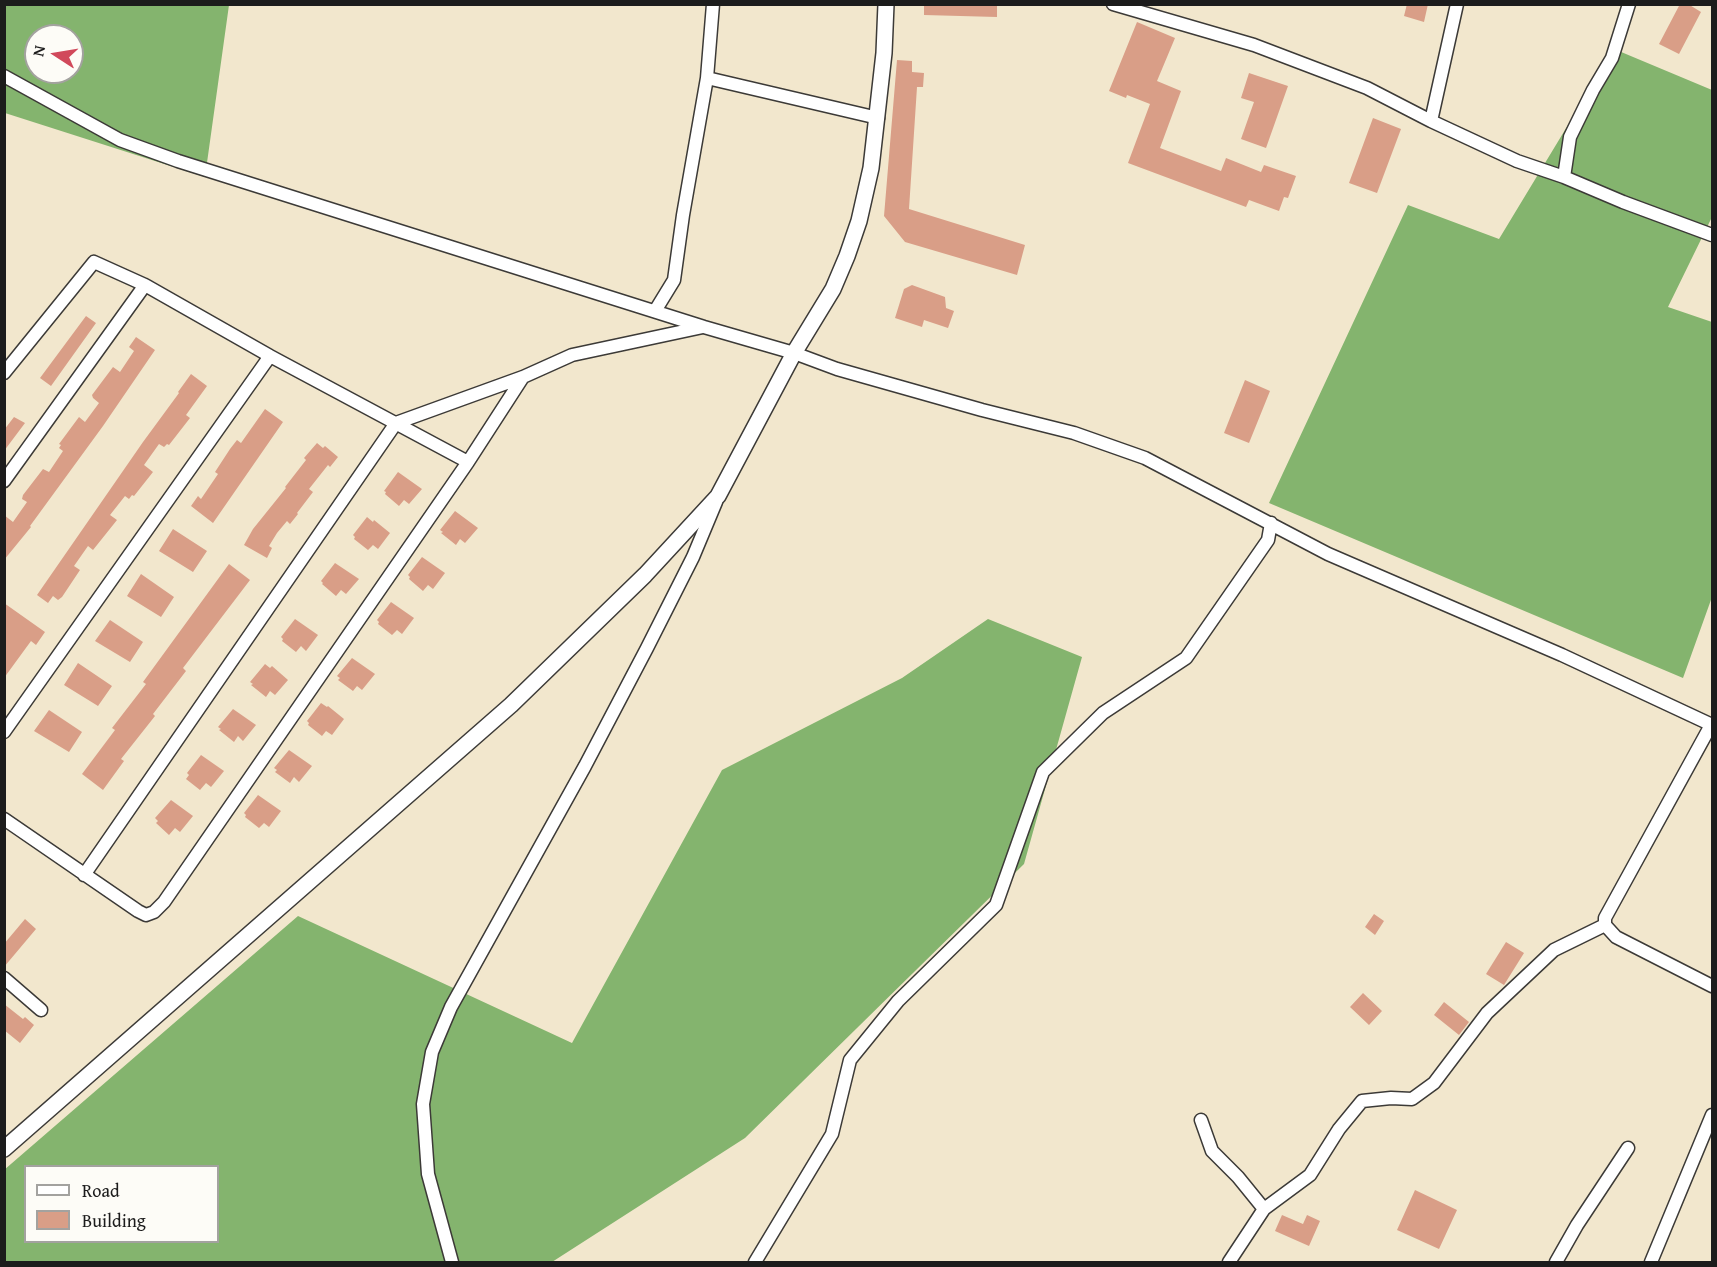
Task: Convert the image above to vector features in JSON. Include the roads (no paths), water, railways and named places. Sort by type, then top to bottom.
[{"type":"street","points":[[655,311],[674,280],[707,78],[713,4]]},
{"type":"street","points":[[452,1263],[428,1174],[423,1104],[432,1052],[451,1007],[585,766],[647,648],[693,557],[718,496],[794,353],[833,289],[848,256],[871,168],[884,53],[886,4]]},
{"type":"street","points":[[1113,4],[1254,45],[1367,88],[1431,122],[1517,162],[1564,177],[1623,202],[1713,235]]},
{"type":"street","points":[[1431,122],[1457,4]]},
{"type":"street","points":[[1564,177],[1570,137],[1612,58],[1629,4]]},
{"type":"street","points":[[4,76],[120,140],[178,160],[704,327],[794,353],[837,369],[1074,433],[1145,458],[1328,554],[1562,655],[1712,725],[1605,918],[1605,925],[1616,937],[1713,986]]},
{"type":"street","points":[[707,78],[878,118]]},
{"type":"street","points":[[4,373],[94,262],[145,285],[270,356],[468,462]]},
{"type":"street","points":[[4,481],[145,285]]},
{"type":"street","points":[[84,875],[396,423],[523,377],[572,355],[704,327]]},
{"type":"street","points":[[4,732],[270,356]]},
{"type":"street","points":[[4,819],[146,915],[154,912],[164,902],[468,462],[523,377]]},
{"type":"street","points":[[4,1149],[511,705],[645,575],[718,496]]},
{"type":"street","points":[[755,1263],[832,1134],[850,1060],[898,1001],[996,905],[1043,772],[1103,712],[1186,658],[1268,540],[1271,523]]},
{"type":"street","points":[[1229,1263],[1264,1209],[1310,1174],[1339,1129],[1362,1101],[1391,1098],[1412,1099],[1434,1083],[1487,1013],[1554,950],[1605,925]]},
{"type":"street","points":[[4,978],[41,1010]]},
{"type":"street","points":[[1652,1263],[1713,1115]]},
{"type":"street","points":[[1202,1120],[1212,1151],[1238,1177],[1264,1209]]},
{"type":"street","points":[[1556,1263],[1576,1225],[1628,1148]]}]
